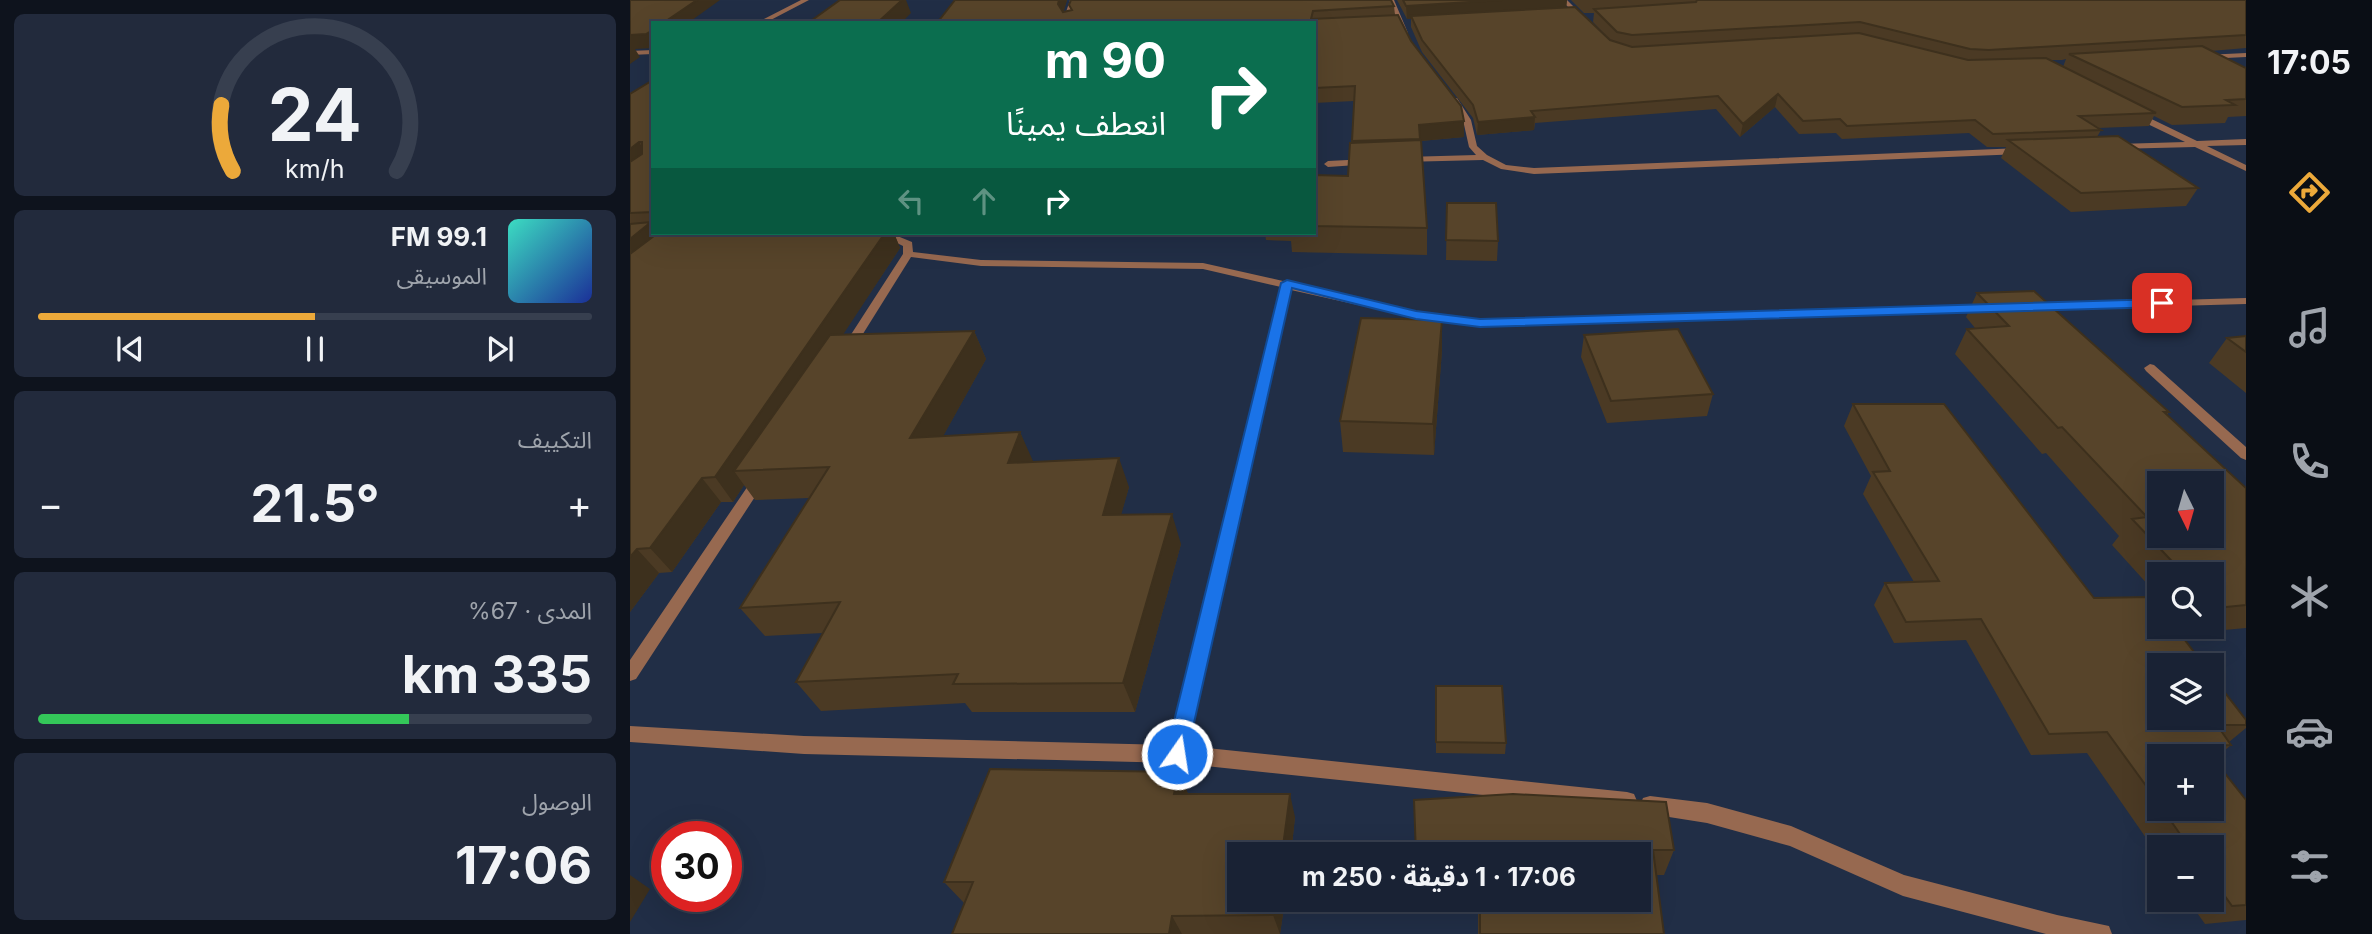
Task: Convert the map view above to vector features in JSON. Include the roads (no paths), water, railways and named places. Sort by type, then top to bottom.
[{"type":"street","points":[[763,21],[806,0]]},
{"type":"street","points":[[1069,21],[1067,18],[1073,0]]},
{"type":"street","points":[[1391,0],[1412,44]]},
{"type":"street","points":[[1564,0],[1590,26]]},
{"type":"street","points":[[1564,14],[1596,17]]},
{"type":"street","points":[[1390,26],[1416,24]]},
{"type":"street","points":[[630,53],[651,52]]},
{"type":"street","points":[[2194,58],[2246,55]]},
{"type":"street","points":[[1445,89],[1466,120],[1473,147],[1503,167],[1534,172],[2032,151]]},
{"type":"street","points":[[2130,112],[2246,168]]},
{"type":"street","points":[[2101,148],[2246,142]]},
{"type":"street","points":[[1394,161],[1485,157]]},
{"type":"street","points":[[1328,164],[1381,161]]},
{"type":"street","points":[[835,368],[908,254],[908,244],[887,235]]},
{"type":"street","points":[[908,254],[981,263],[1203,266],[1287,283],[1416,315],[1480,323],[1995,308]]},
{"type":"street","points":[[1177,754],[1287,283]]},
{"type":"street","points":[[2023,307],[2246,301]]},
{"type":"street","points":[[2150,368],[2246,455]]},
{"type":"street","points":[[630,674],[766,470]]},
{"type":"street","points":[[630,734],[804,745],[1177,754],[1565,793],[1707,813],[1791,836],[1903,886],[2057,926],[2101,934]]}]
